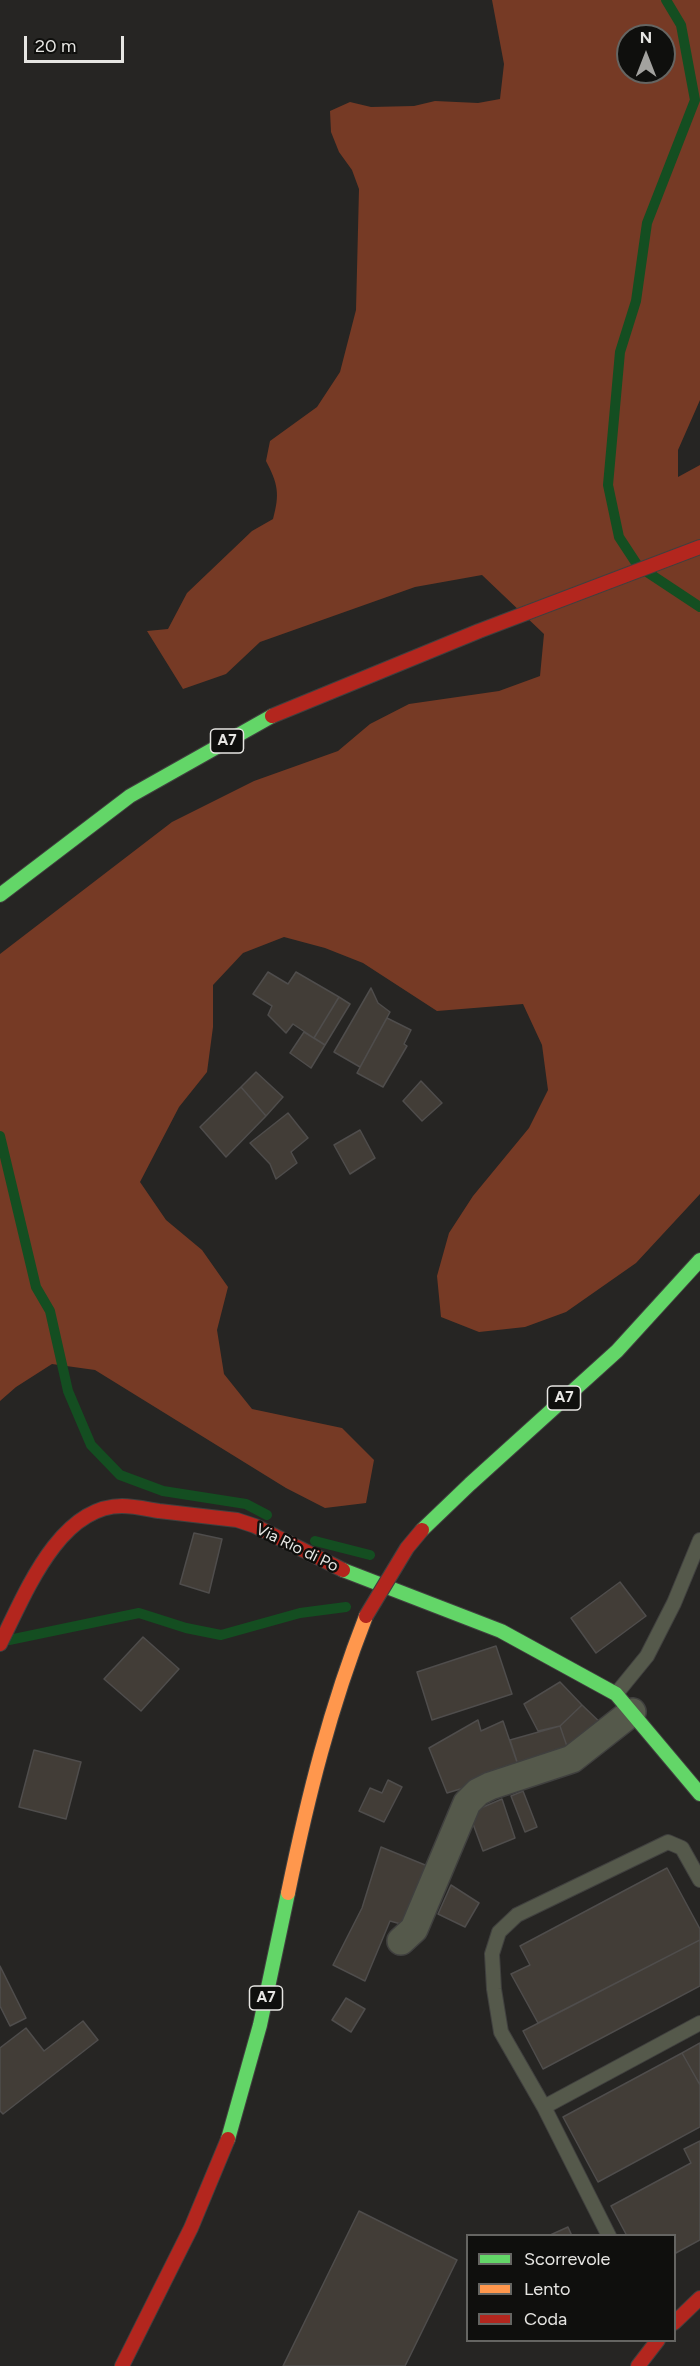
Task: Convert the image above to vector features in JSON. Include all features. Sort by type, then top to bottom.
[{"type":"main road","name":"A7","points":[[0,895],[130,796],[281,711],[479,631],[700,547]]},
{"type":"main road","name":"A7","points":[[122,2366],[148,2317],[220,2163],[245,2084],[330,1713],[348,1657],[366,1616],[389,1575],[422,1530],[453,1499],[616,1352],[700,1260]]},
{"type":"main road","name":"Via Rio di Po","points":[[0,1644],[57,1541],[89,1514],[104,1507],[140,1507],[210,1516],[255,1526],[343,1570],[501,1631],[624,1703],[700,1794]]},
{"type":"main road","points":[[676,2322],[700,2298]]},
{"type":"main road","points":[[638,2366],[656,2342]]},
{"type":"street","points":[[401,1941],[414,1929],[467,1803],[478,1792],[490,1786],[572,1759],[624,1703]]},
{"type":"lane","points":[[624,1703],[674,1603],[700,1540]]},
{"type":"lane","points":[[608,2234],[544,2107],[501,2032],[494,1989],[492,1954],[499,1932],[517,1915],[668,1842],[682,1848],[700,1880]]},
{"type":"lane","points":[[544,2107],[700,2023]]},
{"type":"shaded area","points":[[492,0],[700,0],[700,400],[678,450],[678,477],[700,465],[700,1194],[636,1263],[566,1312],[525,1327],[479,1332],[441,1317],[437,1276],[449,1233],[473,1196],[529,1128],[548,1090],[542,1045],[523,1004],[437,1011],[363,963],[325,948],[284,937],[243,953],[213,985],[213,1027],[207,1072],[179,1107],[140,1182],[166,1220],[202,1250],[228,1287],[217,1330],[224,1374],[252,1409],[342,1428],[374,1460],[366,1503],[325,1508],[286,1488],[95,1370],[52,1364],[16,1387],[0,1401],[0,954],[172,822],[254,781],[338,751],[370,724],[409,704],[499,691],[540,676],[544,634],[482,575],[415,587],[260,642],[226,674],[183,689],[147,631],[168,629],[187,593],[252,531],[273,519],[277,496],[273,476],[266,461],[270,441],[317,407],[340,372],[356,310],[359,189],[352,170],[339,152],[331,132],[330,111],[350,102],[371,107],[414,106],[435,101],[478,103],[500,99],[504,64]]},
{"type":"building","points":[[268,972],[288,984],[296,972],[339,997],[314,1038],[293,1024],[286,1033],[268,1015],[272,1006],[253,994]]},
{"type":"building","points":[[371,988],[378,1003],[390,1012],[360,1067],[334,1052]]},
{"type":"building","points":[[339,997],[350,1004],[325,1045],[314,1038]]},
{"type":"building","points":[[387,1018],[411,1030],[404,1044],[407,1046],[383,1087],[357,1073]]},
{"type":"building","points":[[304,1032],[325,1045],[311,1068],[290,1053]]},
{"type":"building","points":[[256,1072],[283,1097],[266,1116],[241,1087]]},
{"type":"building","points":[[421,1081],[442,1103],[422,1121],[403,1101]]},
{"type":"building","points":[[241,1087],[266,1116],[226,1157],[200,1127]]},
{"type":"building","points":[[288,1113],[308,1138],[291,1152],[297,1163],[276,1179],[270,1164],[250,1143]]},
{"type":"building","points":[[360,1130],[375,1158],[350,1174],[334,1145]]},
{"type":"building","points":[[194,1533],[222,1539],[209,1593],[180,1584]]},
{"type":"building","points":[[620,1582],[646,1616],[596,1653],[571,1618]]},
{"type":"building","points":[[143,1637],[179,1669],[141,1711],[104,1679]]},
{"type":"building","points":[[496,1646],[512,1694],[432,1720],[417,1672]]},
{"type":"building","points":[[560,1682],[582,1705],[560,1726],[538,1731],[524,1704]]},
{"type":"building","points":[[582,1705],[606,1728],[570,1755],[560,1726]]},
{"type":"building","points":[[478,1720],[481,1731],[503,1721],[520,1771],[447,1793],[429,1748]]},
{"type":"building","points":[[560,1726],[570,1755],[520,1771],[510,1740]]},
{"type":"building","points":[[34,1750],[81,1762],[66,1819],[19,1807]]},
{"type":"building","points":[[388,1780],[402,1787],[384,1822],[359,1811],[370,1788],[382,1793]]},
{"type":"building","points":[[523,1791],[537,1827],[525,1832],[511,1796]]},
{"type":"building","points":[[502,1799],[515,1838],[483,1851],[469,1813]]},
{"type":"building","points":[[381,1847],[430,1867],[408,1926],[390,1921],[365,1981],[333,1965],[362,1908]]},
{"type":"building","points":[[667,1868],[700,1929],[700,1940],[538,2023],[511,1974],[530,1965],[520,1946]]},
{"type":"building","points":[[451,1885],[479,1903],[465,1927],[438,1914]]},
{"type":"building","points":[[700,1940],[700,1986],[543,2069],[523,2031]]},
{"type":"building","points":[[0,1966],[26,2018],[10,2026],[0,2006]]},
{"type":"building","points":[[346,1998],[365,2009],[351,2032],[332,2020]]},
{"type":"building","points":[[83,2021],[98,2040],[3,2114],[0,2111],[0,2048],[26,2028],[44,2051]]},
{"type":"building","points":[[700,2043],[700,2085],[682,2053]]},
{"type":"building","points":[[682,2053],[700,2085],[700,2127],[598,2182],[563,2117]]},
{"type":"building","points":[[700,2141],[700,2240],[676,2253],[676,2234],[626,2234],[611,2206],[691,2163],[684,2149]]},
{"type":"building","points":[[359,2211],[457,2260],[405,2366],[283,2366]]},
{"type":"building","points":[[568,2227],[571,2234],[552,2234]]},
{"type":"waterway","points":[[666,0],[681,25],[695,100],[647,223],[636,301],[620,352],[608,485],[619,537],[638,566],[700,607]]},
{"type":"waterway","points":[[0,1136],[36,1287],[50,1311],[68,1391],[91,1445],[120,1475],[163,1491],[246,1504],[267,1515]]},
{"type":"waterway","points":[[315,1541],[370,1555]]},
{"type":"waterway","points":[[9,1640],[139,1613],[186,1628],[221,1635],[300,1613],[346,1607]]},
{"type":"traffic: fast","points":[[0,895],[130,796],[272,716]]},
{"type":"traffic: fast","points":[[422,1530],[617,1351],[700,1260]]},
{"type":"traffic: fast","points":[[343,1570],[501,1631],[616,1694],[700,1794]]},
{"type":"traffic: fast","points":[[228,2139],[260,2025],[288,1893]]},
{"type":"traffic: slow","points":[[288,1893],[321,1753],[341,1684],[366,1616]]},
{"type":"traffic: jam","points":[[272,716],[479,631],[700,547]]},
{"type":"traffic: jam","points":[[0,1644],[46,1557],[79,1521],[99,1510],[127,1506],[237,1520],[255,1526],[343,1570]]},
{"type":"traffic: jam","points":[[366,1616],[407,1548],[422,1530]]},
{"type":"traffic: jam","points":[[122,2366],[191,2228],[228,2139]]},
{"type":"traffic: jam","points":[[676,2321],[700,2298]]},
{"type":"traffic: jam","points":[[638,2366],[656,2342]]}]
